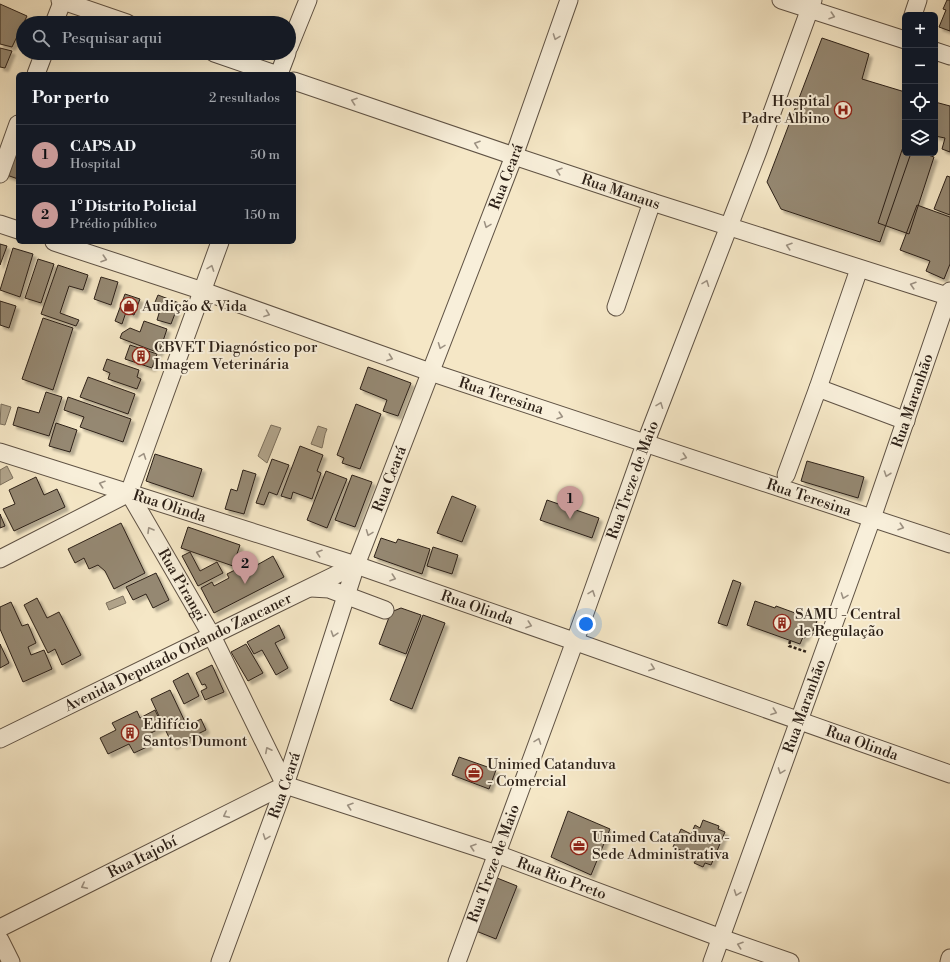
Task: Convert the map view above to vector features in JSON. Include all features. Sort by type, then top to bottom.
[{"type":"street","points":[[56,16],[62,0],[107,16]]},
{"type":"street","points":[[296,30],[308,0]]},
{"type":"street","name":"Rua Ceará","points":[[220,962],[285,785],[356,565],[514,156],[569,0]]},
{"type":"street","points":[[781,0],[812,4],[902,39]]},
{"type":"street","points":[[914,12],[918,0]]},
{"type":"street","name":"Rua Treze de Maio","points":[[457,962],[575,641],[645,444],[758,151],[812,4]]},
{"type":"street","points":[[938,52],[950,56]]},
{"type":"street","points":[[37,72],[41,60]]},
{"type":"street","points":[[234,60],[269,72]]},
{"type":"street","points":[[279,72],[284,60]]},
{"type":"street","name":"Rua Manaus","points":[[296,82],[652,202],[859,269],[949,295]]},
{"type":"street","points":[[0,174],[16,130]]},
{"type":"street","points":[[616,307],[652,202]]},
{"type":"street","points":[[0,224],[16,229]]},
{"type":"street","name":"Rua Teresina","points":[[60,244],[203,291],[430,372],[950,544]]},
{"type":"street","points":[[0,559],[129,493],[219,244]]},
{"type":"street","points":[[786,475],[859,269]]},
{"type":"street","name":"Rua Maranhão","points":[[712,962],[800,721],[949,295]]},
{"type":"street","points":[[818,388],[906,421]]},
{"type":"street","name":"Rua Olinda","points":[[0,452],[356,565],[950,774]]},
{"type":"street","name":"Rua Pirangi","points":[[129,493],[212,636],[285,785]]},
{"type":"street","name":"Avenida Deputado Orlando Zancaner","points":[[0,739],[356,565]]},
{"type":"street","points":[[310,588],[329,589],[346,597],[385,610]]},
{"type":"street","name":"Rua Rio Preto","points":[[285,785],[497,854],[721,938],[790,962]]},
{"type":"street","name":"Rua Itajobí","points":[[0,928],[285,785]]},
{"type":"street","points":[[0,940],[11,962]]},
{"type":"street","points":[[948,962],[950,958]]},
{"type":"path","points":[[790,641],[789,646],[808,652]]},
{"type":"shaded area","points":[[1,404],[11,407],[5,425],[0,424]]},
{"type":"shaded area","points":[[271,425],[281,428],[267,463],[258,456]]},
{"type":"shaded area","points":[[318,426],[327,429],[322,448],[311,444]]},
{"type":"shaded area","points":[[7,466],[13,478],[0,485],[0,470]]},
{"type":"shaded area","points":[[123,596],[126,603],[109,610],[106,603]]},
{"type":"building","points":[[947,0],[950,0],[950,31],[939,27],[946,10],[943,9]]},
{"type":"building","points":[[0,4],[27,16],[16,16],[16,39],[12,47],[0,44]]},
{"type":"building","points":[[822,38],[869,54],[862,79],[902,91],[902,156],[910,156],[880,242],[781,209],[767,182]]},
{"type":"building","points":[[0,48],[12,51],[5,68],[0,67]]},
{"type":"building","points":[[938,103],[950,106],[950,152],[942,149],[945,138],[938,137]]},
{"type":"building","points":[[902,150],[902,156],[934,157],[909,234],[878,223]]},
{"type":"building","points":[[11,156],[16,157],[16,178],[4,174]]},
{"type":"building","points":[[947,176],[950,177],[950,215],[934,209]]},
{"type":"building","points":[[917,205],[950,217],[950,264],[944,279],[926,271],[930,261],[900,250]]},
{"type":"building","points":[[0,244],[7,246],[0,265]]},
{"type":"building","points":[[13,248],[33,254],[20,297],[0,290]]},
{"type":"building","points":[[38,259],[54,264],[41,303],[25,298]]},
{"type":"building","points":[[58,265],[88,275],[83,290],[69,286],[60,313],[79,320],[76,326],[41,314]]},
{"type":"building","points":[[101,277],[118,282],[111,305],[94,299]]},
{"type":"building","name":"Audição & Vida","points":[[125,294],[140,299],[134,315],[126,312],[122,324],[115,321]]},
{"type":"building","points":[[158,295],[179,303],[171,324],[157,320],[160,310],[153,307]]},
{"type":"building","points":[[0,301],[16,306],[9,328],[0,325]]},
{"type":"building","points":[[43,318],[73,328],[53,390],[22,379]]},
{"type":"building","points":[[144,321],[167,329],[159,353],[120,338],[122,333],[130,328],[140,332]]},
{"type":"building","name":"CBVET Diagnóstico por Imagem Veterinária","points":[[130,345],[157,354],[152,368],[125,359]]},
{"type":"building","points":[[107,359],[139,370],[137,377],[141,379],[137,389],[108,379],[110,373],[103,370]]},
{"type":"building","points":[[368,367],[411,383],[398,416],[383,411],[387,400],[360,389]]},
{"type":"building","points":[[88,377],[135,394],[128,414],[80,397]]},
{"type":"building","points":[[46,392],[62,397],[49,436],[13,425],[18,407],[39,413]]},
{"type":"building","points":[[68,397],[131,419],[123,442],[80,427],[84,417],[64,410]]},
{"type":"building","points":[[356,404],[381,414],[360,469],[342,463],[344,458],[337,455]]},
{"type":"building","points":[[56,423],[77,430],[70,452],[49,446]]},
{"type":"building","points":[[300,446],[323,455],[317,471],[321,473],[312,499],[293,492],[291,499],[281,496]]},
{"type":"building","points":[[155,454],[202,469],[193,497],[146,481]]},
{"type":"building","points":[[272,459],[289,465],[277,495],[269,492],[264,505],[256,503]]},
{"type":"building","points":[[807,461],[864,477],[858,498],[801,481]]},
{"type":"building","points":[[243,470],[256,474],[244,514],[225,509],[231,489],[237,491]]},
{"type":"building","points":[[326,471],[347,479],[327,528],[307,520]]},
{"type":"building","points":[[352,475],[372,482],[355,527],[335,520]]},
{"type":"building","points":[[36,477],[44,495],[57,489],[65,507],[14,531],[3,509],[15,504],[9,490]]},
{"type":"building","points":[[452,496],[476,506],[462,542],[437,533]]},
{"type":"building","points":[[547,500],[599,518],[592,538],[540,520]]},
{"type":"building","points":[[0,514],[5,526],[0,528]]},
{"type":"building","points":[[121,523],[145,573],[114,589],[105,571],[98,565],[89,569],[84,558],[75,563],[68,549]]},
{"type":"building","points":[[188,527],[240,545],[233,566],[181,548]]},
{"type":"building","points":[[381,538],[396,543],[398,539],[430,549],[422,574],[374,557]]},
{"type":"building","points":[[433,547],[458,555],[452,574],[427,566]]},
{"type":"building","points":[[190,552],[200,571],[217,562],[223,573],[198,586],[182,556]]},
{"type":"building","points":[[273,556],[284,577],[214,613],[201,588],[212,582],[214,586],[229,578],[227,574],[255,560],[257,565]]},
{"type":"building","points":[[156,573],[169,600],[153,608],[146,594],[133,600],[126,587]]},
{"type":"building","points":[[733,580],[741,583],[727,626],[718,623]]},
{"type":"building","points":[[37,598],[47,618],[59,612],[81,655],[62,665],[55,649],[48,653],[24,605]]},
{"type":"building","name":"SAMU - Central de Regulação","points":[[755,601],[775,608],[776,606],[817,621],[813,631],[809,629],[805,638],[803,637],[800,644],[747,625]]},
{"type":"building","points":[[11,602],[22,626],[28,624],[36,643],[28,647],[31,655],[44,650],[52,669],[23,682],[0,629],[0,607]]},
{"type":"building","points":[[401,608],[421,615],[406,654],[379,644],[391,612]]},
{"type":"building","points":[[423,615],[445,623],[412,709],[390,700]]},
{"type":"building","points":[[279,625],[285,638],[275,643],[288,668],[276,675],[262,650],[254,654],[247,642]]},
{"type":"building","points":[[0,644],[9,663],[0,668]]},
{"type":"building","points":[[246,644],[263,673],[248,681],[231,652]]},
{"type":"building","points":[[212,665],[224,692],[205,700],[201,691],[207,688],[205,684],[202,685],[196,673]]},
{"type":"building","points":[[188,673],[199,696],[184,704],[173,681]]},
{"type":"building","points":[[170,690],[187,726],[201,719],[206,730],[173,746],[151,699]]},
{"type":"building","name":"Edifício Santos Dumont","points":[[155,710],[163,727],[145,736],[149,746],[134,753],[129,744],[108,754],[100,738],[116,730],[112,723],[137,711],[140,718]]},
{"type":"building","name":"Unimed Catanduva - Comercial","points":[[459,757],[496,770],[489,789],[452,775]]},
{"type":"building","name":"Unimed Catanduva - Sede Administrativa","points":[[568,811],[610,829],[591,875],[551,857]]},
{"type":"building","points":[[703,820],[719,826],[718,829],[725,832],[711,865],[705,863],[703,867],[694,863],[696,860],[689,857],[690,854],[673,847],[681,829],[691,834],[695,825],[700,828]]},
{"type":"building","points":[[497,878],[517,886],[496,939],[476,931]]},
{"type":"place","name":"Hospital Padre Albino","points":[[843,110]]},
{"type":"place","name":"Audição & Vida","points":[[129,306]]},
{"type":"place","name":"CBVET Diagnóstico por Imagem Veterinária","points":[[141,356]]},
{"type":"place","name":"CAPS AD","points":[[570,519]]},
{"type":"place","name":"1° Distrito Policial","points":[[245,584]]},
{"type":"place","name":"SAMU - Central de Regulação","points":[[782,623]]},
{"type":"place","name":"Edifício Santos Dumont","points":[[130,733]]},
{"type":"place","name":"Unimed Catanduva - Comercial","points":[[474,773]]},
{"type":"place","name":"Unimed Catanduva - Sede Administrativa","points":[[579,846]]}]
